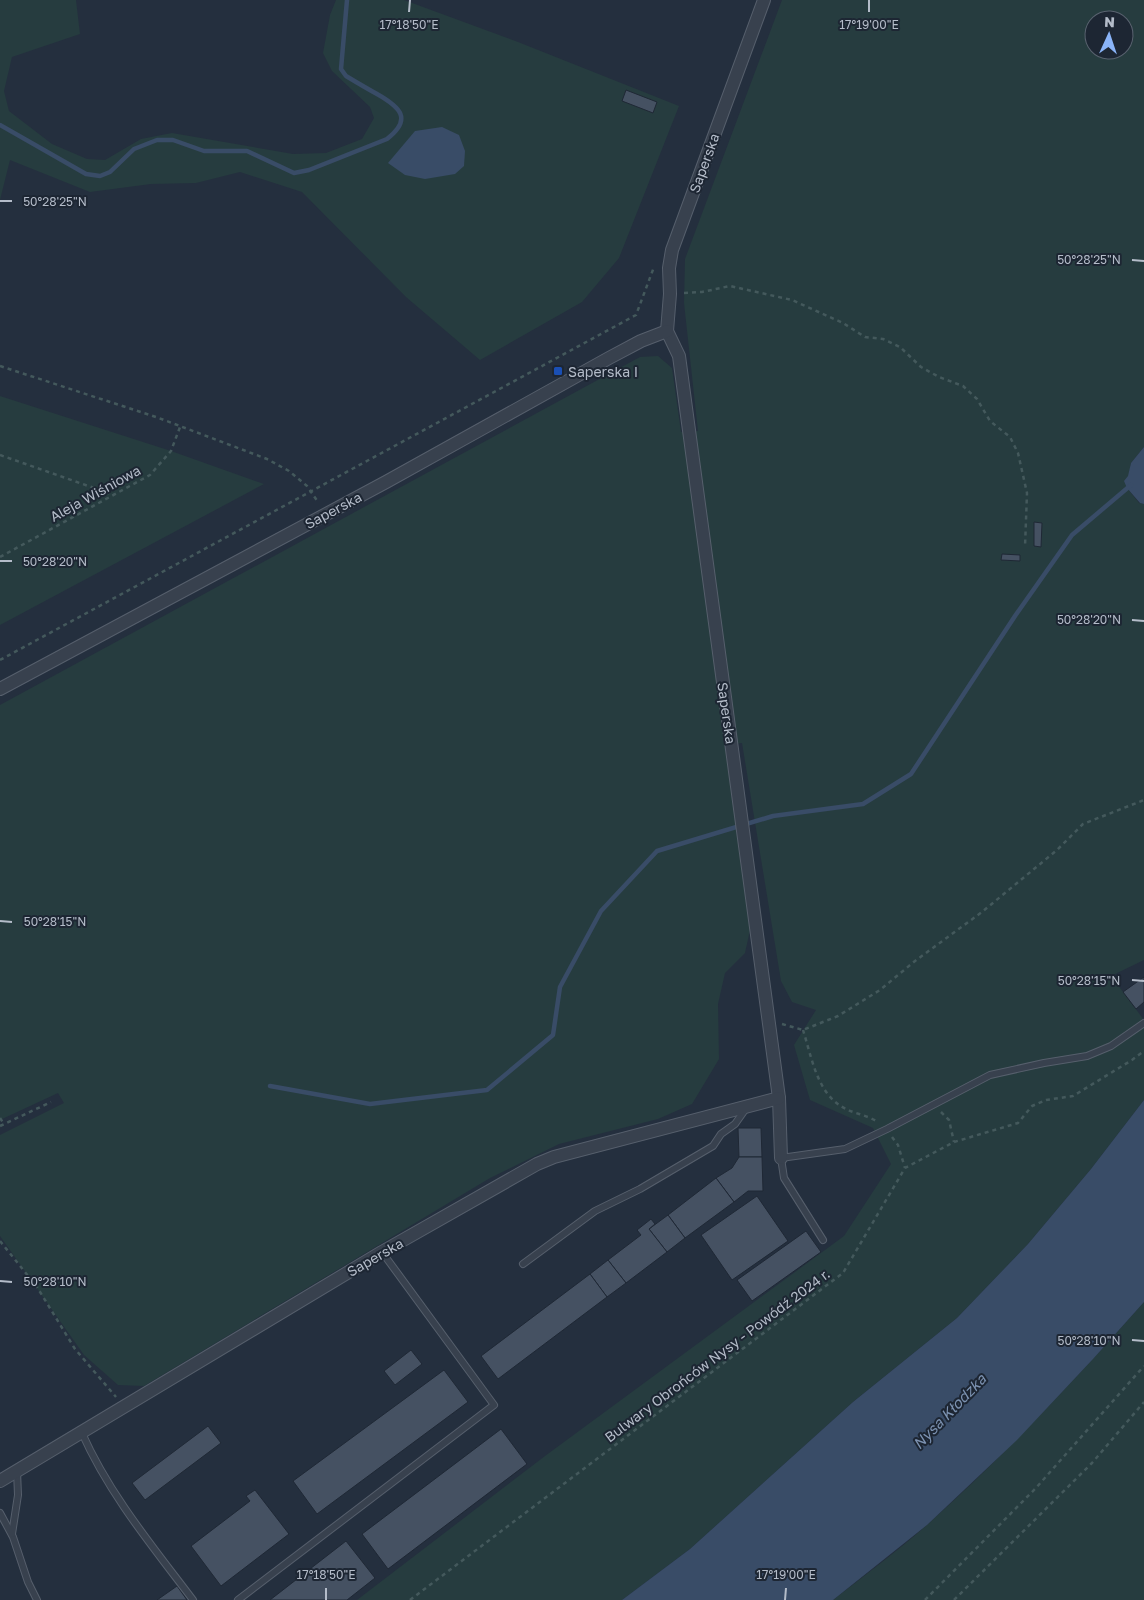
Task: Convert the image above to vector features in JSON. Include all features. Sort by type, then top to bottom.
[{"type":"street","name":"Saperska","points":[[764,0],[672,250],[667,331],[679,356],[779,1098],[781,1158]]},
{"type":"street","name":"Saperska","points":[[0,689],[609,358],[641,341],[667,331]]},
{"type":"street","name":"Saperska","points":[[0,1481],[382,1252],[537,1164],[554,1157],[779,1098]]},
{"type":"lane","points":[[823,1240],[784,1178],[781,1158],[845,1149],[990,1075],[1087,1056],[1111,1046],[1144,1023]]},
{"type":"lane","points":[[523,1264],[595,1211],[640,1189],[713,1146],[721,1134],[735,1124],[748,1106]]},
{"type":"lane","points":[[238,1600],[494,1405],[382,1252]]},
{"type":"lane","points":[[82,1433],[92,1456],[107,1481],[155,1550],[194,1600]]},
{"type":"lane","points":[[12,1534],[18,1495],[17,1471]]},
{"type":"lane","points":[[0,1513],[12,1534],[28,1582],[38,1600]]},
{"type":"path","points":[[0,660],[636,315],[654,265]]},
{"type":"path","points":[[670,294],[702,292],[730,286],[792,300],[843,323],[865,337],[883,340],[900,347],[921,367],[939,377],[963,386],[977,399],[990,421],[1010,437],[1018,453],[1027,493],[1025,547]]},
{"type":"path","points":[[0,366],[180,426],[267,459],[289,471],[311,491],[324,514]]},
{"type":"path","name":"Aleja Wiśniowa","points":[[0,557],[150,475],[171,451],[180,426]]},
{"type":"path","points":[[0,455],[114,495]]},
{"type":"path","points":[[768,1022],[787,1024],[803,1030],[838,1016],[880,990],[915,961],[982,912],[1057,850],[1083,824],[1144,800]]},
{"type":"path","points":[[803,1030],[817,1074],[826,1094],[845,1109],[875,1120],[887,1129],[898,1145],[906,1168],[954,1142],[1018,1123],[1032,1106],[1046,1100],[1073,1096],[1144,1051]]},
{"type":"path","points":[[0,1126],[51,1102]]},
{"type":"path","points":[[934,1104],[949,1120],[954,1142]]},
{"type":"path","points":[[0,1118],[4,1124]]},
{"type":"path","name":"Bulwary Obrońców Nysy - Powódź 2024 r.","points":[[410,1600],[842,1273],[906,1168]]},
{"type":"path","points":[[0,1241],[37,1287],[75,1349],[125,1407]]},
{"type":"path","points":[[925,1600],[1035,1489],[1144,1366]]},
{"type":"path","points":[[954,1600],[1092,1464],[1144,1402]]},
{"type":"green space","points":[[0,0],[76,0],[80,34],[12,57],[4,91],[9,111],[52,144],[87,159],[105,160],[141,139],[172,133],[293,154],[326,153],[362,139],[374,118],[370,107],[332,71],[323,53],[330,15],[336,0],[404,0],[518,42],[679,106],[619,258],[582,302],[480,360],[406,297],[302,192],[240,172],[196,183],[151,184],[90,192],[10,160],[0,200]]},
{"type":"green space","points":[[782,0],[1144,0],[1144,447],[1131,463],[1127,488],[1139,503],[1144,504],[1144,960],[1111,976],[1144,1020],[1144,1100],[1091,1169],[1028,1244],[957,1318],[853,1402],[690,1549],[622,1600],[357,1600],[545,1456],[844,1236],[891,1164],[873,1128],[810,1100],[794,1045],[816,1010],[792,1002],[781,981],[742,743],[725,745],[750,930],[745,953],[725,973],[718,1004],[719,1059],[692,1104],[658,1119],[559,1144],[490,1178],[144,1386],[118,1385],[84,1355],[0,1236],[0,1135],[64,1103],[58,1093],[0,1120],[0,705],[640,357],[658,356],[672,368],[681,432],[698,431],[684,303],[685,259]]},
{"type":"green space","points":[[0,396],[171,451],[264,484],[0,625]]},
{"type":"green space","points":[[1144,1302],[1144,1600],[833,1600],[917,1534],[957,1498],[1066,1388]]},
{"type":"water","points":[[442,127],[459,135],[465,151],[464,166],[455,174],[425,179],[405,175],[388,163],[415,131]]},
{"type":"water","points":[[1144,447],[1144,504],[1140,503],[1127,488],[1124,481],[1128,476],[1131,463]]},
{"type":"water","name":"Nysa Kłodzka","points":[[1144,1100],[1144,1302],[1017,1440],[927,1525],[833,1600],[622,1600],[690,1549],[853,1402],[957,1318],[1028,1244],[1091,1169]]},
{"type":"building","points":[[626,90],[657,102],[653,113],[622,101]]},
{"type":"building","points":[[1034,522],[1042,523],[1041,547],[1034,546]]},
{"type":"building","points":[[1002,554],[1020,555],[1020,561],[1001,560]]},
{"type":"building","points":[[1144,977],[1144,1002],[1136,1009],[1123,992]]},
{"type":"building","points":[[738,1128],[761,1128],[762,1157],[739,1157]]},
{"type":"building","points":[[739,1157],[762,1157],[763,1191],[748,1191],[734,1202],[716,1178],[732,1168]]},
{"type":"building","points":[[716,1178],[734,1202],[685,1238],[668,1215]]},
{"type":"building","points":[[757,1196],[788,1241],[732,1280],[701,1235]]},
{"type":"building","points":[[668,1215],[685,1238],[667,1252],[649,1229]]},
{"type":"building","points":[[651,1219],[655,1224],[649,1229],[667,1252],[626,1283],[608,1260],[641,1235],[637,1230]]},
{"type":"building","points":[[806,1231],[821,1252],[752,1301],[737,1280]]},
{"type":"building","points":[[608,1260],[626,1283],[607,1297],[590,1274]]},
{"type":"building","points":[[590,1274],[607,1297],[498,1379],[481,1356]]},
{"type":"building","points":[[411,1350],[422,1364],[395,1385],[384,1371]]},
{"type":"building","points":[[444,1370],[468,1402],[317,1514],[293,1481]]},
{"type":"building","points":[[208,1426],[221,1443],[145,1500],[132,1483]]},
{"type":"building","points":[[501,1429],[527,1464],[388,1569],[362,1534]]},
{"type":"building","points":[[255,1490],[289,1534],[221,1586],[191,1546],[250,1501],[246,1496]]},
{"type":"building","points":[[346,1541],[375,1578],[347,1600],[270,1600]]},
{"type":"building","points":[[177,1586],[187,1600],[157,1600]]},
{"type":"waterway","points":[[0,125],[86,174],[100,176],[110,172],[134,149],[157,140],[173,140],[204,151],[247,151],[294,173],[309,170],[387,139],[400,125],[400,114],[392,104],[346,76],[341,69],[347,0]]},
{"type":"waterway","points":[[270,1086],[370,1104],[487,1090],[553,1035],[560,987],[601,911],[657,851],[773,816],[863,804],[911,774],[1015,616],[1072,535],[1131,485]]},
{"type":"place","name":"Saperska I","points":[[558,371]]}]
